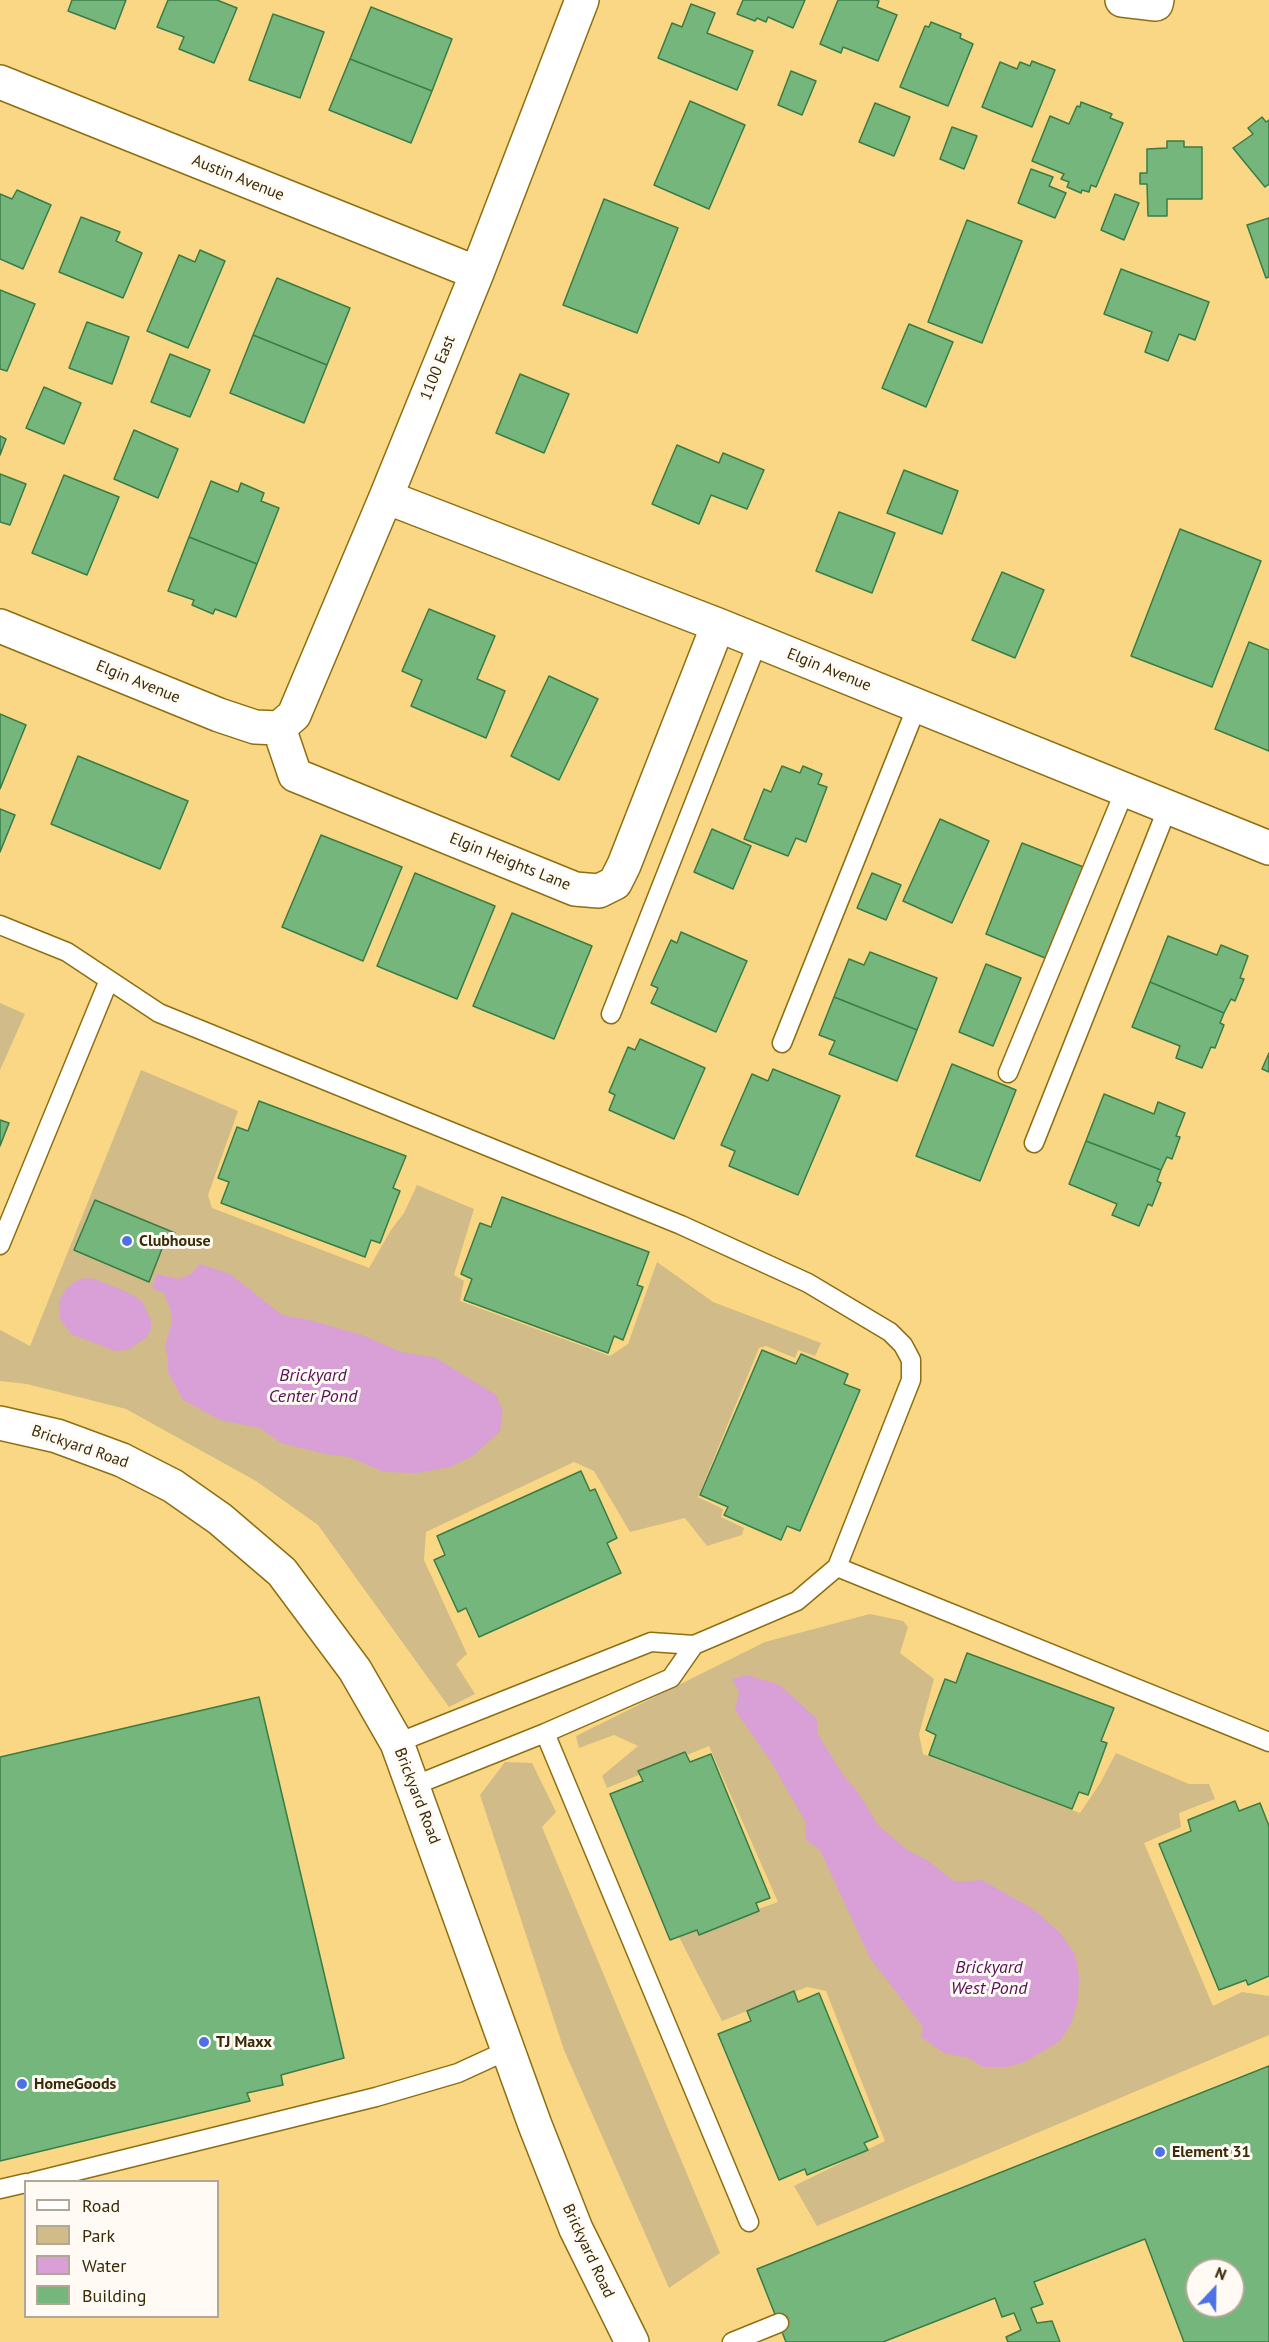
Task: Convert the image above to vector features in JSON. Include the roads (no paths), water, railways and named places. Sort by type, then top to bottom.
[{"type":"street","name":"1100 East","points":[[279,728],[294,715],[386,497],[477,273],[582,0]]},
{"type":"street","points":[[1122,0],[1156,2]]},
{"type":"street","name":"Austin Avenue","points":[[0,82],[477,273]]},
{"type":"street","name":"Elgin Avenue","points":[[386,497],[718,625],[1269,848]]},
{"type":"street","name":"Elgin Heights Lane","points":[[279,728],[295,775],[574,889],[598,891],[615,883],[624,865],[718,625]]},
{"type":"street","name":"Elgin Avenue","points":[[0,626],[219,715],[255,727],[279,728]]},
{"type":"street","name":"Brickyard Road","points":[[0,1423],[57,1436],[123,1460],[173,1486],[220,1519],[282,1572],[355,1670],[397,1743],[508,2050],[576,2229],[632,2342]]},
{"type":"lane","points":[[611,1014],[758,641]]},
{"type":"lane","points":[[783,1043],[917,706]]},
{"type":"lane","points":[[1008,1072],[1125,790]]},
{"type":"lane","points":[[1034,1143],[1168,807]]},
{"type":"lane","points":[[0,925],[67,952],[159,1013],[681,1225],[808,1283],[890,1332],[903,1345],[911,1360],[911,1380],[837,1567],[797,1601],[694,1645],[651,1641],[397,1743]]},
{"type":"lane","points":[[0,1245],[109,980]]},
{"type":"lane","points":[[837,1567],[1269,1742]]},
{"type":"lane","points":[[413,1786],[545,1733],[671,1678],[694,1645]]},
{"type":"lane","points":[[545,1733],[749,2222]]},
{"type":"lane","points":[[36,2180],[376,2097],[458,2073],[508,2050]]},
{"type":"lane","points":[[0,2189],[24,2183]]},
{"type":"lane","points":[[732,2342],[779,2324]]},
{"type":"water","name":"Brickyard Center Pond","points":[[200,1264],[230,1274],[282,1315],[362,1335],[401,1352],[436,1358],[496,1395],[503,1411],[500,1431],[473,1456],[450,1467],[417,1473],[384,1472],[349,1457],[281,1443],[260,1428],[220,1420],[183,1400],[168,1372],[165,1346],[172,1321],[170,1308],[164,1293],[152,1288],[157,1274],[179,1279],[191,1274]]},
{"type":"water","points":[[85,1278],[95,1279],[142,1301],[151,1320],[151,1329],[147,1337],[128,1350],[115,1351],[71,1334],[60,1319],[59,1301],[66,1289],[76,1281]]},
{"type":"water","name":"Brickyard West Pond","points":[[747,1675],[780,1685],[817,1719],[817,1733],[842,1773],[859,1794],[878,1825],[907,1850],[927,1860],[955,1882],[982,1880],[1033,1909],[1059,1932],[1075,1954],[1079,1977],[1078,2001],[1071,2024],[1060,2041],[1025,2062],[1007,2067],[983,2067],[969,2058],[944,2053],[921,2037],[923,2027],[870,1958],[820,1850],[806,1840],[805,1821],[770,1760],[735,1710],[739,1692],[732,1679]]},
{"type":"place","name":"Clubhouse","points":[[127,1241]]},
{"type":"place","name":"TJ Maxx","points":[[204,2042]]},
{"type":"place","name":"HomeGoods","points":[[22,2084]]},
{"type":"place","name":"Element 31","points":[[1160,2152]]}]
